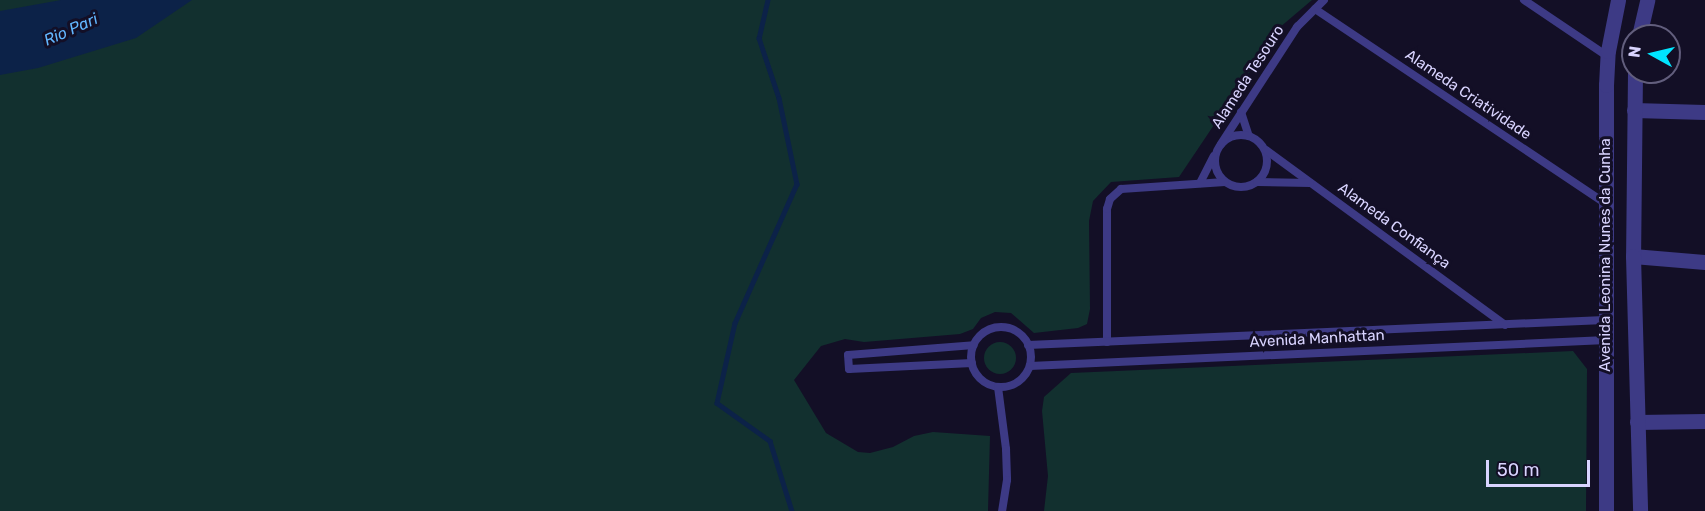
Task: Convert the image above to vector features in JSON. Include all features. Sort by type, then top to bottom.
[{"type":"street","name":"Avenida Leonina Nunes da Cunha","points":[[1606,511],[1605,320],[1608,57],[1618,0]]},
{"type":"street","points":[[1642,24],[1647,0]]},
{"type":"street","name":"Avenida Leonina Nunes da Cunha","points":[[1635,84],[1633,256],[1640,511]]},
{"type":"street","points":[[1634,110],[1705,112]]},
{"type":"street","points":[[1633,256],[1705,262]]},
{"type":"street","points":[[1637,422],[1705,421]]},
{"type":"lane","name":"Alameda Tesouro","points":[[1200,183],[1241,112],[1297,27],[1324,0]]},
{"type":"lane","points":[[1524,0],[1608,57]]},
{"type":"lane","name":"Alameda Criatividade","points":[[1315,9],[1606,204]]},
{"type":"lane","points":[[1241,112],[1249,136]]},
{"type":"lane","points":[[1225,182],[1216,170],[1219,148],[1236,135],[1249,136],[1261,142],[1266,150],[1267,167],[1257,182]]},
{"type":"lane","name":"Alameda Confiança","points":[[1266,150],[1506,325]]},
{"type":"lane","points":[[1107,342],[1107,209],[1110,199],[1121,189],[1225,182],[1243,188],[1257,182],[1312,183]]},
{"type":"lane","name":"Avenida Manhattan","points":[[1029,345],[1605,320]]},
{"type":"lane","points":[[1005,327],[1015,330],[1029,345],[1030,366],[1017,382],[998,387],[981,379],[972,363],[974,345],[986,331],[1005,327]]},
{"type":"lane","name":"Avenida Manhattan","points":[[1030,366],[1606,340]]},
{"type":"lane","points":[[972,363],[849,369],[848,355],[974,345]]},
{"type":"lane","points":[[998,387],[1006,448],[1007,480],[1002,511]]},
{"type":"green space","points":[[0,0],[1312,0],[1279,28],[1179,177],[1111,182],[1093,201],[1089,221],[1090,309],[1087,324],[1078,328],[1034,333],[1011,313],[995,312],[981,318],[973,329],[960,334],[864,342],[845,339],[821,346],[794,380],[826,433],[858,452],[870,453],[893,447],[914,436],[933,432],[990,436],[988,511],[0,511]]},
{"type":"green space","points":[[1000,342],[1011,347],[1016,358],[1011,369],[1000,374],[989,369],[984,358],[989,347]]},
{"type":"green space","points":[[1573,351],[1587,369],[1586,511],[1044,511],[1048,476],[1042,411],[1044,397],[1071,373]]},
{"type":"water","name":"Rio Pari","points":[[61,0],[192,0],[136,38],[38,68],[0,75],[0,11]]},
{"type":"waterway","points":[[768,0],[759,38],[779,98],[797,184],[735,323],[717,403],[770,441],[792,511]]}]
